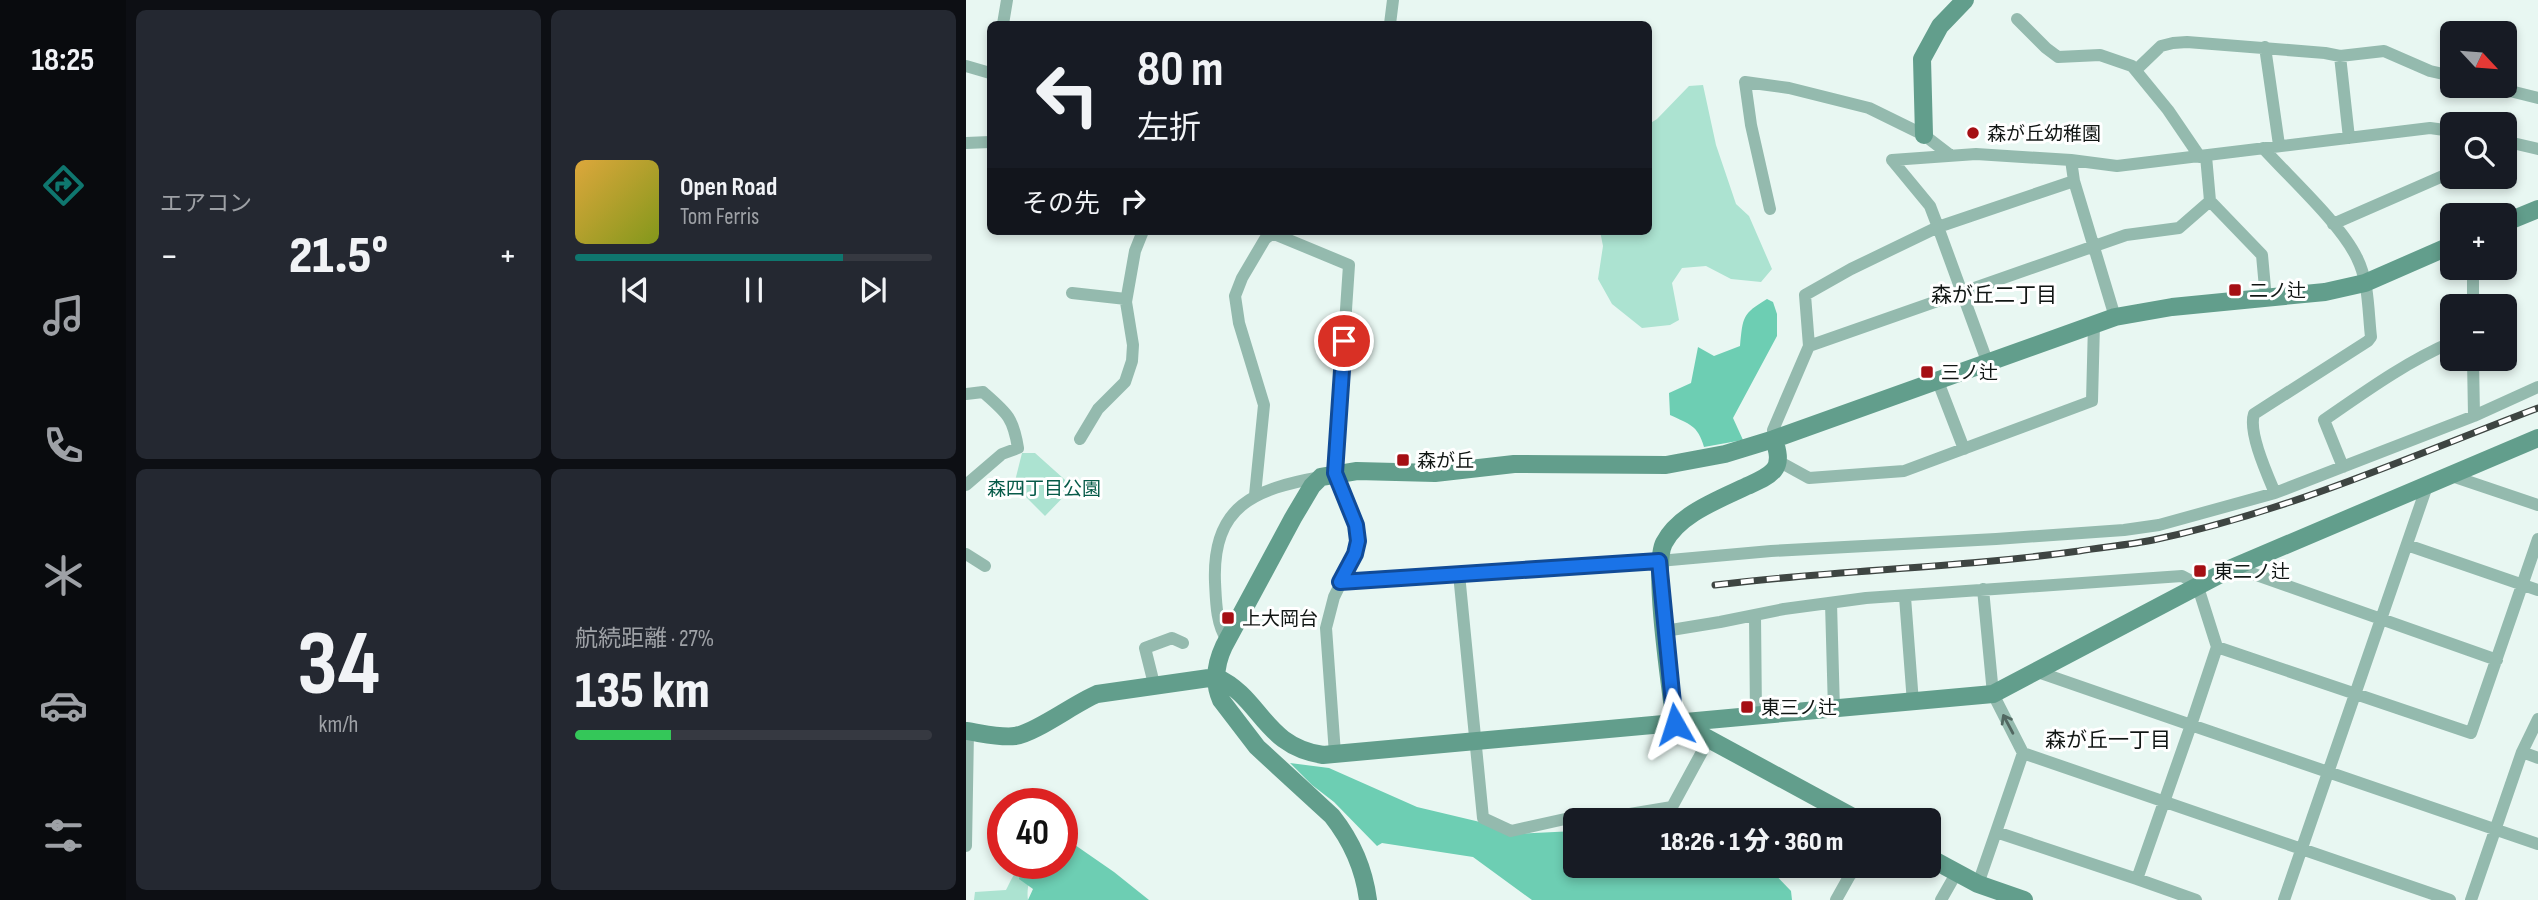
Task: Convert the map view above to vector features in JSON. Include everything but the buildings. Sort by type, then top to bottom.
[{"type":"street","points":[[1004,21],[1007,0]]},
{"type":"street","points":[[1390,21],[1393,0]]},
{"type":"street","points":[[1924,135],[1922,59],[1940,26],[1965,0]]},
{"type":"street","points":[[2017,19],[2058,57],[2100,55],[2132,66],[2136,70],[2203,156],[2210,201],[2262,255],[2266,299]]},
{"type":"street","points":[[2136,70],[2161,46],[2187,41],[2340,56],[2384,51],[2440,73]]},
{"type":"street","points":[[2265,47],[2279,145]]},
{"type":"street","points":[[2340,56],[2349,138]]},
{"type":"street","points":[[966,66],[987,72]]},
{"type":"street","points":[[1770,209],[1751,125],[1745,82],[1789,88],[1869,108],[1924,135],[1950,155]]},
{"type":"street","points":[[2517,93],[2538,98]]},
{"type":"street","points":[[1987,361],[1930,206],[1892,160],[1976,153],[2117,166],[2279,145],[2430,128],[2440,129]]},
{"type":"street","points":[[966,143],[987,142]]},
{"type":"street","points":[[2517,146],[2538,149]]},
{"type":"street","points":[[2263,148],[2333,224],[2357,257],[2365,282],[2371,337],[2254,414],[2252,422],[2275,493]]},
{"type":"street","points":[[2071,160],[2092,246],[2115,317]]},
{"type":"street","points":[[2333,224],[2440,177]]},
{"type":"street","points":[[1678,724],[1665,631],[1659,561],[1662,546],[1681,522],[1708,505],[1766,477],[1774,469],[1778,461],[1773,430],[1809,346],[1805,295],[1851,269],[1938,228],[2074,181]]},
{"type":"street","points":[[1809,346],[2126,234],[2179,228],[2210,201]]},
{"type":"street","points":[[2517,218],[2538,209]]},
{"type":"street","points":[[1080,439],[1098,409],[1125,382],[1132,361],[1133,345],[1126,299],[1135,251],[1141,235]]},
{"type":"street","points":[[1255,495],[1264,405],[1239,323],[1235,296],[1242,278],[1265,239],[1270,235]]},
{"type":"street","points":[[1281,235],[1349,265],[1328,475],[1356,525],[1358,541],[1355,554],[1340,582],[1326,628],[1335,754]]},
{"type":"street","points":[[1227,640],[1221,628],[1216,601],[1216,545],[1230,518],[1255,495],[1270,489],[1357,471],[1435,473],[1514,464],[1559,463],[1666,465],[1725,454],[2115,317],[2172,307],[2325,292],[2365,282],[2440,250]]},
{"type":"street","points":[[1072,293],[1126,299]]},
{"type":"street","points":[[1778,461],[1809,478],[1904,471],[2092,401],[2094,324]]},
{"type":"street","points":[[2343,467],[2324,420],[2391,374],[2440,347]]},
{"type":"street","points":[[2473,371],[2474,416]]},
{"type":"street","points":[[1937,379],[1964,449]]},
{"type":"street","points":[[1340,582],[1771,551],[2124,530],[2158,525],[2275,493],[2474,416],[2538,387]]},
{"type":"street","points":[[966,394],[983,392],[1004,410],[1014,424],[1023,449],[1002,454],[966,485]]},
{"type":"street","points":[[966,846],[967,732],[1015,736],[1026,733],[1079,701],[1097,694],[1216,677],[1232,685],[1279,737],[1294,747],[1308,752],[1335,754],[1993,694],[2197,584],[2538,438]]},
{"type":"street","points":[[1328,475],[1312,486],[1293,518],[1218,658],[1216,677],[1221,700],[1257,747],[1332,816],[1341,828],[1357,859],[1368,900]]},
{"type":"street","points":[[2447,475],[2538,505]]},
{"type":"street","points":[[2284,900],[2428,483]]},
{"type":"street","points":[[2217,647],[2471,733],[2538,539]]},
{"type":"street","points":[[2407,544],[2538,590]]},
{"type":"street","points":[[966,554],[985,566]]},
{"type":"street","points":[[2234,567],[2497,660]]},
{"type":"street","points":[[1459,574],[1483,818],[1511,831],[1574,817],[1630,814],[1672,807],[1709,739]]},
{"type":"street","points":[[1665,631],[1866,598],[2182,576],[2197,584],[2217,647],[2137,879]]},
{"type":"street","points":[[1983,589],[1993,694],[2023,753],[2450,900]]},
{"type":"street","points":[[1905,597],[1913,703]]},
{"type":"street","points":[[1831,603],[1834,710]]},
{"type":"street","points":[[1755,615],[1756,716]]},
{"type":"street","points":[[1154,684],[1145,648],[1172,638],[1183,643]]},
{"type":"street","points":[[2038,672],[2538,844]]},
{"type":"street","points":[[2471,900],[2522,752],[2538,719]]},
{"type":"street","points":[[1678,724],[1836,808]]},
{"type":"street","points":[[2522,752],[2538,758]]},
{"type":"street","points":[[1978,884],[2023,753]]},
{"type":"street","points":[[1996,832],[2196,900]]},
{"type":"street","points":[[1941,864],[1978,884],[2024,900]]},
{"type":"street","points":[[1941,900],[1956,872]]},
{"type":"street","points":[[1836,900],[1848,878]]},
{"type":"green space","points":[[1703,85],[1716,145],[1736,204],[1749,216],[1772,269],[1761,282],[1731,279],[1706,266],[1682,268],[1672,283],[1679,320],[1670,325],[1642,328],[1612,304],[1598,279],[1603,246],[1601,235],[1652,235],[1652,122],[1689,86]]},
{"type":"green space","points":[[1767,299],[1773,302],[1777,314],[1777,336],[1733,418],[1743,440],[1704,447],[1696,430],[1670,415],[1669,393],[1691,383],[1698,347],[1714,356],[1740,346],[1745,317]]},
{"type":"green space","name":"森四丁目公園","points":[[1022,453],[1035,453],[1073,487],[1045,516],[1014,485]]},
{"type":"green space","points":[[1290,763],[1329,768],[1417,807],[1480,822],[1511,834],[1563,832],[1563,878],[1779,878],[1791,891],[1792,900],[1532,900],[1473,857],[1382,843],[1377,846],[1334,802]]},
{"type":"green space","points":[[1078,847],[1149,900],[1028,900],[1033,889],[1019,879],[1078,879]]},
{"type":"green space","points":[[1012,879],[1029,879],[1028,900],[974,900],[975,892],[1006,890]]},
{"type":"railway","points":[[1715,585],[2034,557],[2153,540],[2300,499],[2538,408]]},
{"type":"place","name":"森が丘幼稚園","points":[[1973,133]]},
{"type":"place","name":"二ノ辻","points":[[2235,290]]},
{"type":"place","name":"三ノ辻","points":[[1927,372]]},
{"type":"place","name":"森が丘","points":[[1403,460]]},
{"type":"place","name":"東二ノ辻","points":[[2200,571]]},
{"type":"place","name":"上大岡台","points":[[1228,618]]},
{"type":"place","name":"東三ノ辻","points":[[1747,707]]},
{"type":"district","name":"森が丘二丁目","points":[[1994,295]]},
{"type":"district","name":"森が丘一丁目","points":[[2108,740]]},
{"type":"route","points":[[1344,341],[1335,473],[1356,525],[1358,541],[1355,554],[1340,582],[1659,561],[1675,724]]}]
